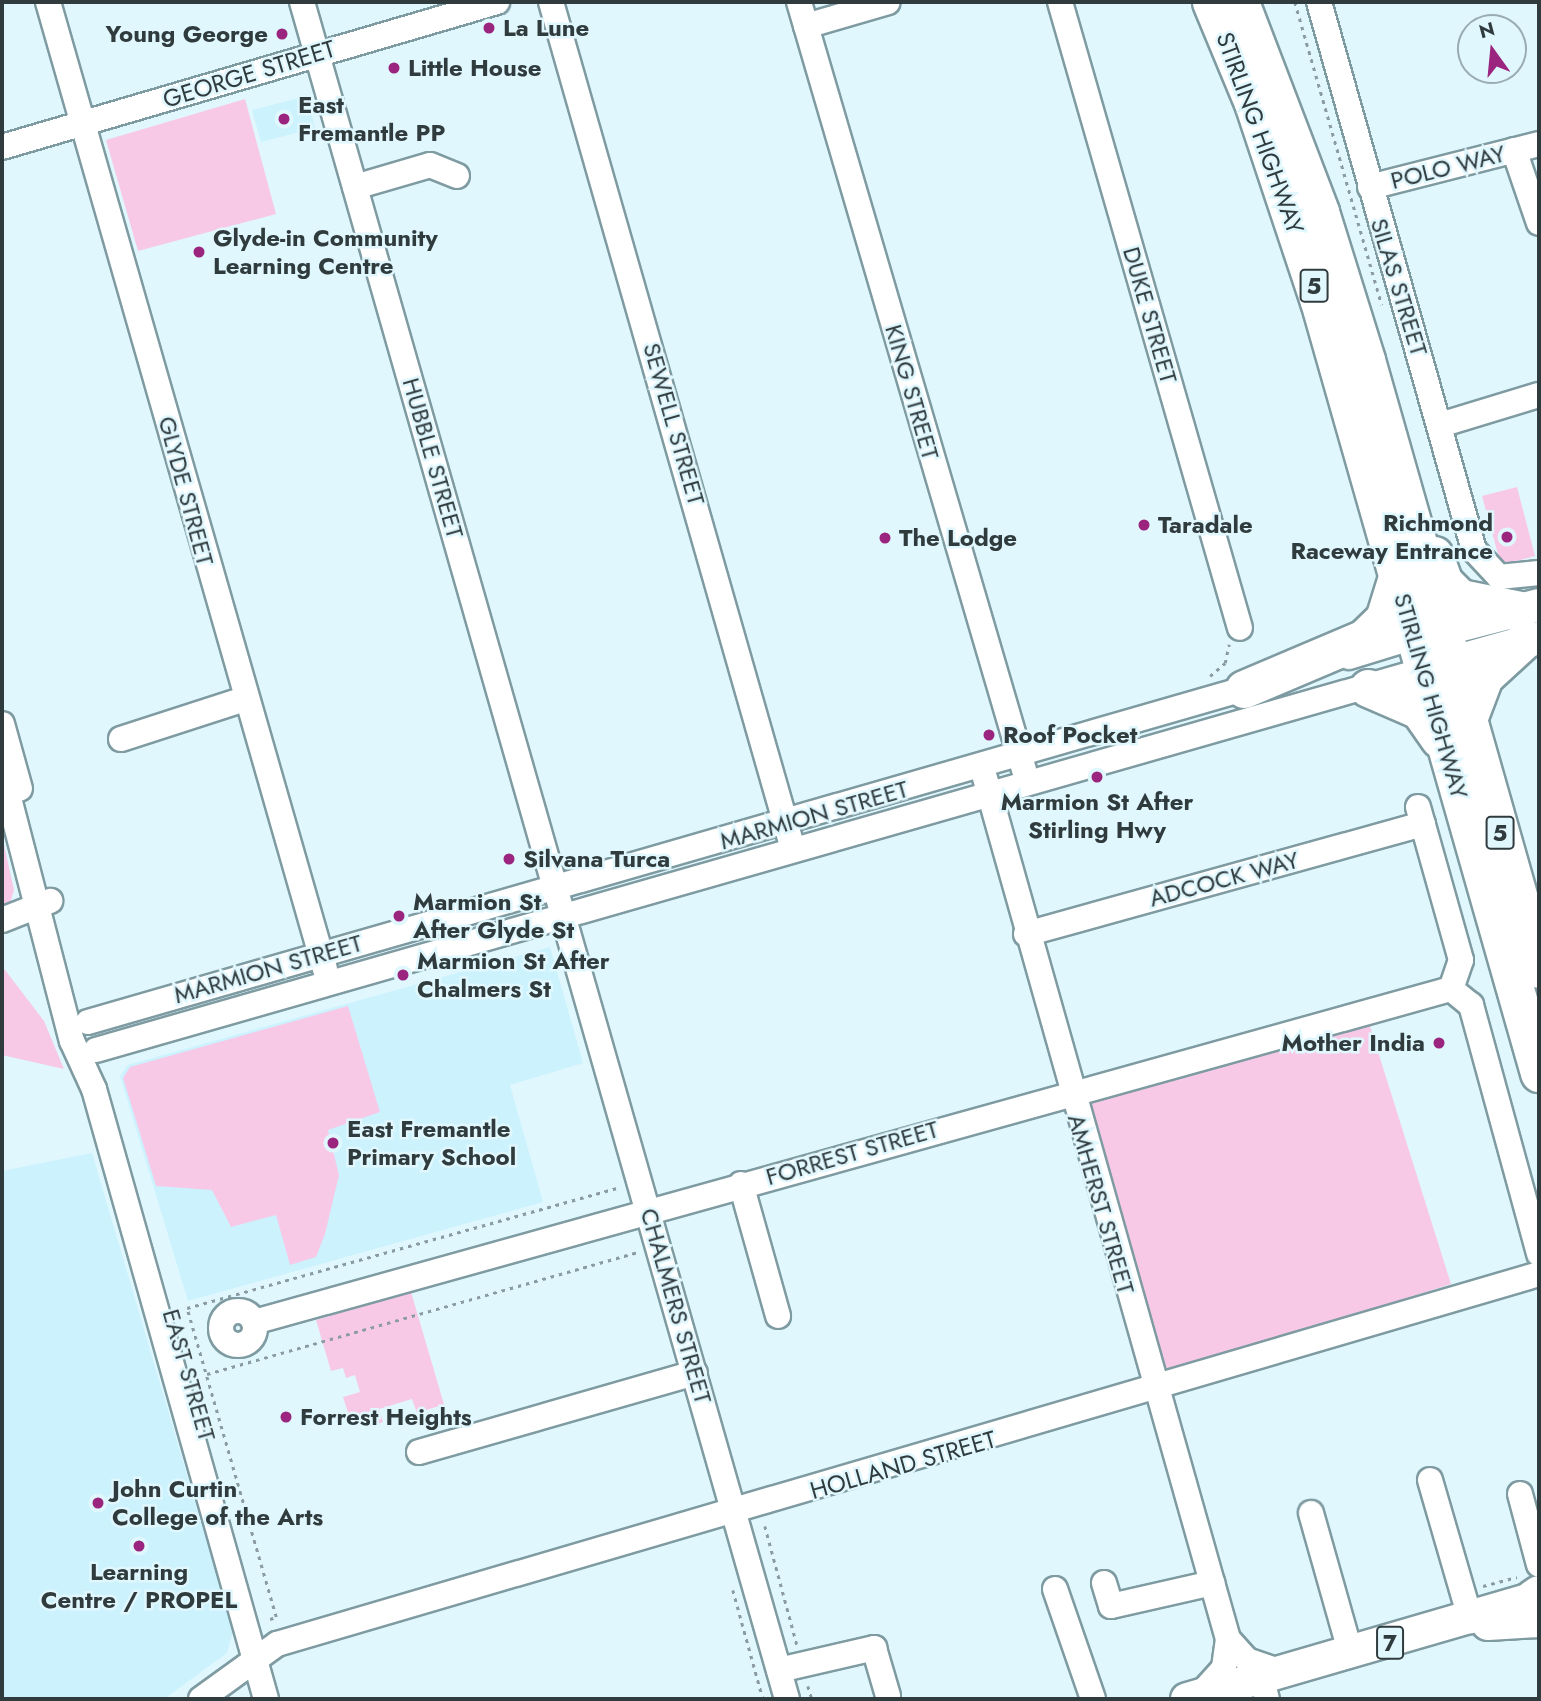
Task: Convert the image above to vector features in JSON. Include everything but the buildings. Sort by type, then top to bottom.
[{"type":"highway","name":"STIRLING HIGHWAY","points":[[1211,2],[1253,103],[1319,302],[1397,577],[1467,722],[1539,969]]},
{"type":"highway","name":"STIRLING HIGHWAY","points":[[1240,2],[1316,200],[1366,360],[1433,650],[1447,756],[1539,1073]]},
{"type":"highway","points":[[1366,360],[1382,388],[1444,582],[1477,605],[1530,624],[1484,677],[1467,722]]},
{"type":"highway","points":[[1244,689],[1364,638],[1384,619],[1397,577]]},
{"type":"highway","points":[[1368,688],[1419,710],[1447,756]]},
{"type":"main road","name":"MARMION STREET","points":[[1433,650],[1530,624]]},
{"type":"main road","name":"7","points":[[1203,1698],[1270,1683],[1464,1612],[1536,1591]]},
{"type":"street","name":"GLYDE STREET","points":[[48,2],[245,699],[328,979]]},
{"type":"street","name":"HUBBLE STREET","points":[[302,2],[565,912]]},
{"type":"street","name":"GEORGE STREET","points":[[2,147],[497,2]]},
{"type":"street","name":"SEWELL STREET","points":[[551,2],[793,848]]},
{"type":"street","name":"KING STREET","points":[[799,2],[1027,780]]},
{"type":"street","points":[[806,26],[888,2]]},
{"type":"street","name":"DUKE STREET","points":[[1060,2],[1240,628]]},
{"type":"street","name":"SILAS STREET","points":[[1319,2],[1474,550],[1487,570],[1511,580],[1539,573]]},
{"type":"street","points":[[1530,145],[1539,223]]},
{"type":"street","name":"POLO WAY","points":[[1370,187],[1530,145]]},
{"type":"street","points":[[355,187],[430,165],[457,176]]},
{"type":"street","points":[[1440,425],[1539,395]]},
{"type":"street","name":"MARMION STREET","points":[[91,1052],[328,979],[1027,780],[1368,688],[1433,650]]},
{"type":"street","name":"MARMION STREET","points":[[82,1023],[982,767],[1244,689],[1433,650]]},
{"type":"street","points":[[121,738],[245,699]]},
{"type":"street","points":[[2,724],[46,908]]},
{"type":"street","name":"AMHERST STREET","points":[[982,767],[1069,1092],[1228,1639],[1224,1668],[1203,1698]]},
{"type":"street","points":[[2,771],[82,1023]]},
{"type":"street","name":"ADCOCK WAY","points":[[1026,934],[1420,816],[1461,960],[1451,989]]},
{"type":"street","points":[[4,919],[46,908]]},
{"type":"street","name":"CHALMERS STREET","points":[[565,912],[736,1514],[791,1667],[787,1699]]},
{"type":"street","points":[[1451,989],[1471,1005],[1539,1254]]},
{"type":"street","name":"FORREST STREET","points":[[254,1322],[1069,1092],[1451,989]]},
{"type":"street","name":"EAST STREET","points":[[82,1023],[97,1034],[91,1052],[262,1658],[280,1699]]},
{"type":"street","points":[[741,1184],[778,1316]]},
{"type":"street","name":"HOLLAND STREET","points":[[201,1699],[278,1644],[736,1514],[1155,1391],[1539,1274]]},
{"type":"street","points":[[419,1452],[695,1373]]},
{"type":"street","points":[[1430,1480],[1464,1612]]},
{"type":"street","points":[[1520,1494],[1536,1591]]},
{"type":"street","points":[[1311,1513],[1351,1654]]},
{"type":"street","points":[[1104,1583],[1111,1606],[1212,1583]]},
{"type":"street","points":[[1055,1589],[1093,1699]]},
{"type":"street","points":[[1228,1639],[1270,1683]]},
{"type":"street","points":[[791,1667],[874,1648],[888,1696]]},
{"type":"street","name":"EAST STREET","points":[[262,1658],[266,1699]]},
{"type":"path","points":[[270,1619],[276,1617],[187,1308],[640,1181]]},
{"type":"path","points":[[207,1374],[637,1252]]},
{"type":"path","points":[[765,1526],[791,1667],[812,1699]]},
{"type":"path","points":[[1464,1612],[1536,1591]]},
{"type":"shaded area","name":"East Fremantle PP","points":[[307,96],[315,128],[261,142],[252,110]]},
{"type":"shaded area","points":[[245,99],[276,214],[138,251],[106,140]]},
{"type":"shaded area","points":[[1517,487],[1535,556],[1501,565],[1482,496]]},
{"type":"shaded area","points":[[2,836],[14,890],[9,907],[2,908]]},
{"type":"shaded area","name":"East Fremantle Primary School","points":[[550,947],[583,1063],[510,1085],[543,1202],[188,1301],[120,1076],[128,1065]]},
{"type":"shaded area","points":[[2,966],[44,1021],[64,1069],[2,1055]]},
{"type":"shaded area","points":[[348,1006],[380,1112],[328,1130],[339,1175],[325,1234],[316,1257],[290,1265],[276,1215],[231,1227],[212,1190],[156,1186],[123,1078],[130,1067]]},
{"type":"shaded area","points":[[1369,1023],[1451,1284],[1166,1374],[1087,1104]]},
{"type":"shaded area","name":"John Curtin College of the Arts","points":[[92,1153],[233,1631],[227,1653],[164,1699],[2,1699],[2,1171]]},
{"type":"shaded area","points":[[411,1292],[448,1418],[443,1420],[439,1406],[417,1413],[412,1399],[379,1409],[383,1422],[365,1428],[351,1422],[343,1397],[360,1392],[355,1375],[346,1378],[343,1368],[331,1371],[316,1320]]},
{"type":"place","name":"La Lune","points":[[489,28]]},
{"type":"place","name":"Young George","points":[[282,34]]},
{"type":"place","name":"Little House","points":[[394,68]]},
{"type":"place","name":"East Fremantle PP","points":[[284,119]]},
{"type":"place","name":"Glyde-in Community Learning Centre","points":[[199,252]]},
{"type":"place","name":"Taradale","points":[[1144,525]]},
{"type":"place","name":"Richmond Raceway Entrance","points":[[1507,537]]},
{"type":"place","name":"The Lodge","points":[[885,538]]},
{"type":"place","name":"Roof Pocket","points":[[989,735]]},
{"type":"place","name":"Marmion St After Stirling Hwy","points":[[1097,777]]},
{"type":"place","name":"Silvana Turca","points":[[509,859]]},
{"type":"place","name":"Marmion St After Glyde St","points":[[399,916]]},
{"type":"place","name":"Marmion St After Chalmers St","points":[[403,975]]},
{"type":"place","name":"Mother India","points":[[1439,1043]]},
{"type":"place","name":"East Fremantle Primary School","points":[[333,1143]]},
{"type":"place","name":"Forrest Heights","points":[[286,1417]]},
{"type":"place","name":"John Curtin College of the Arts","points":[[98,1503]]},
{"type":"place","name":"Learning Centre / PROPEL","points":[[139,1546]]}]
